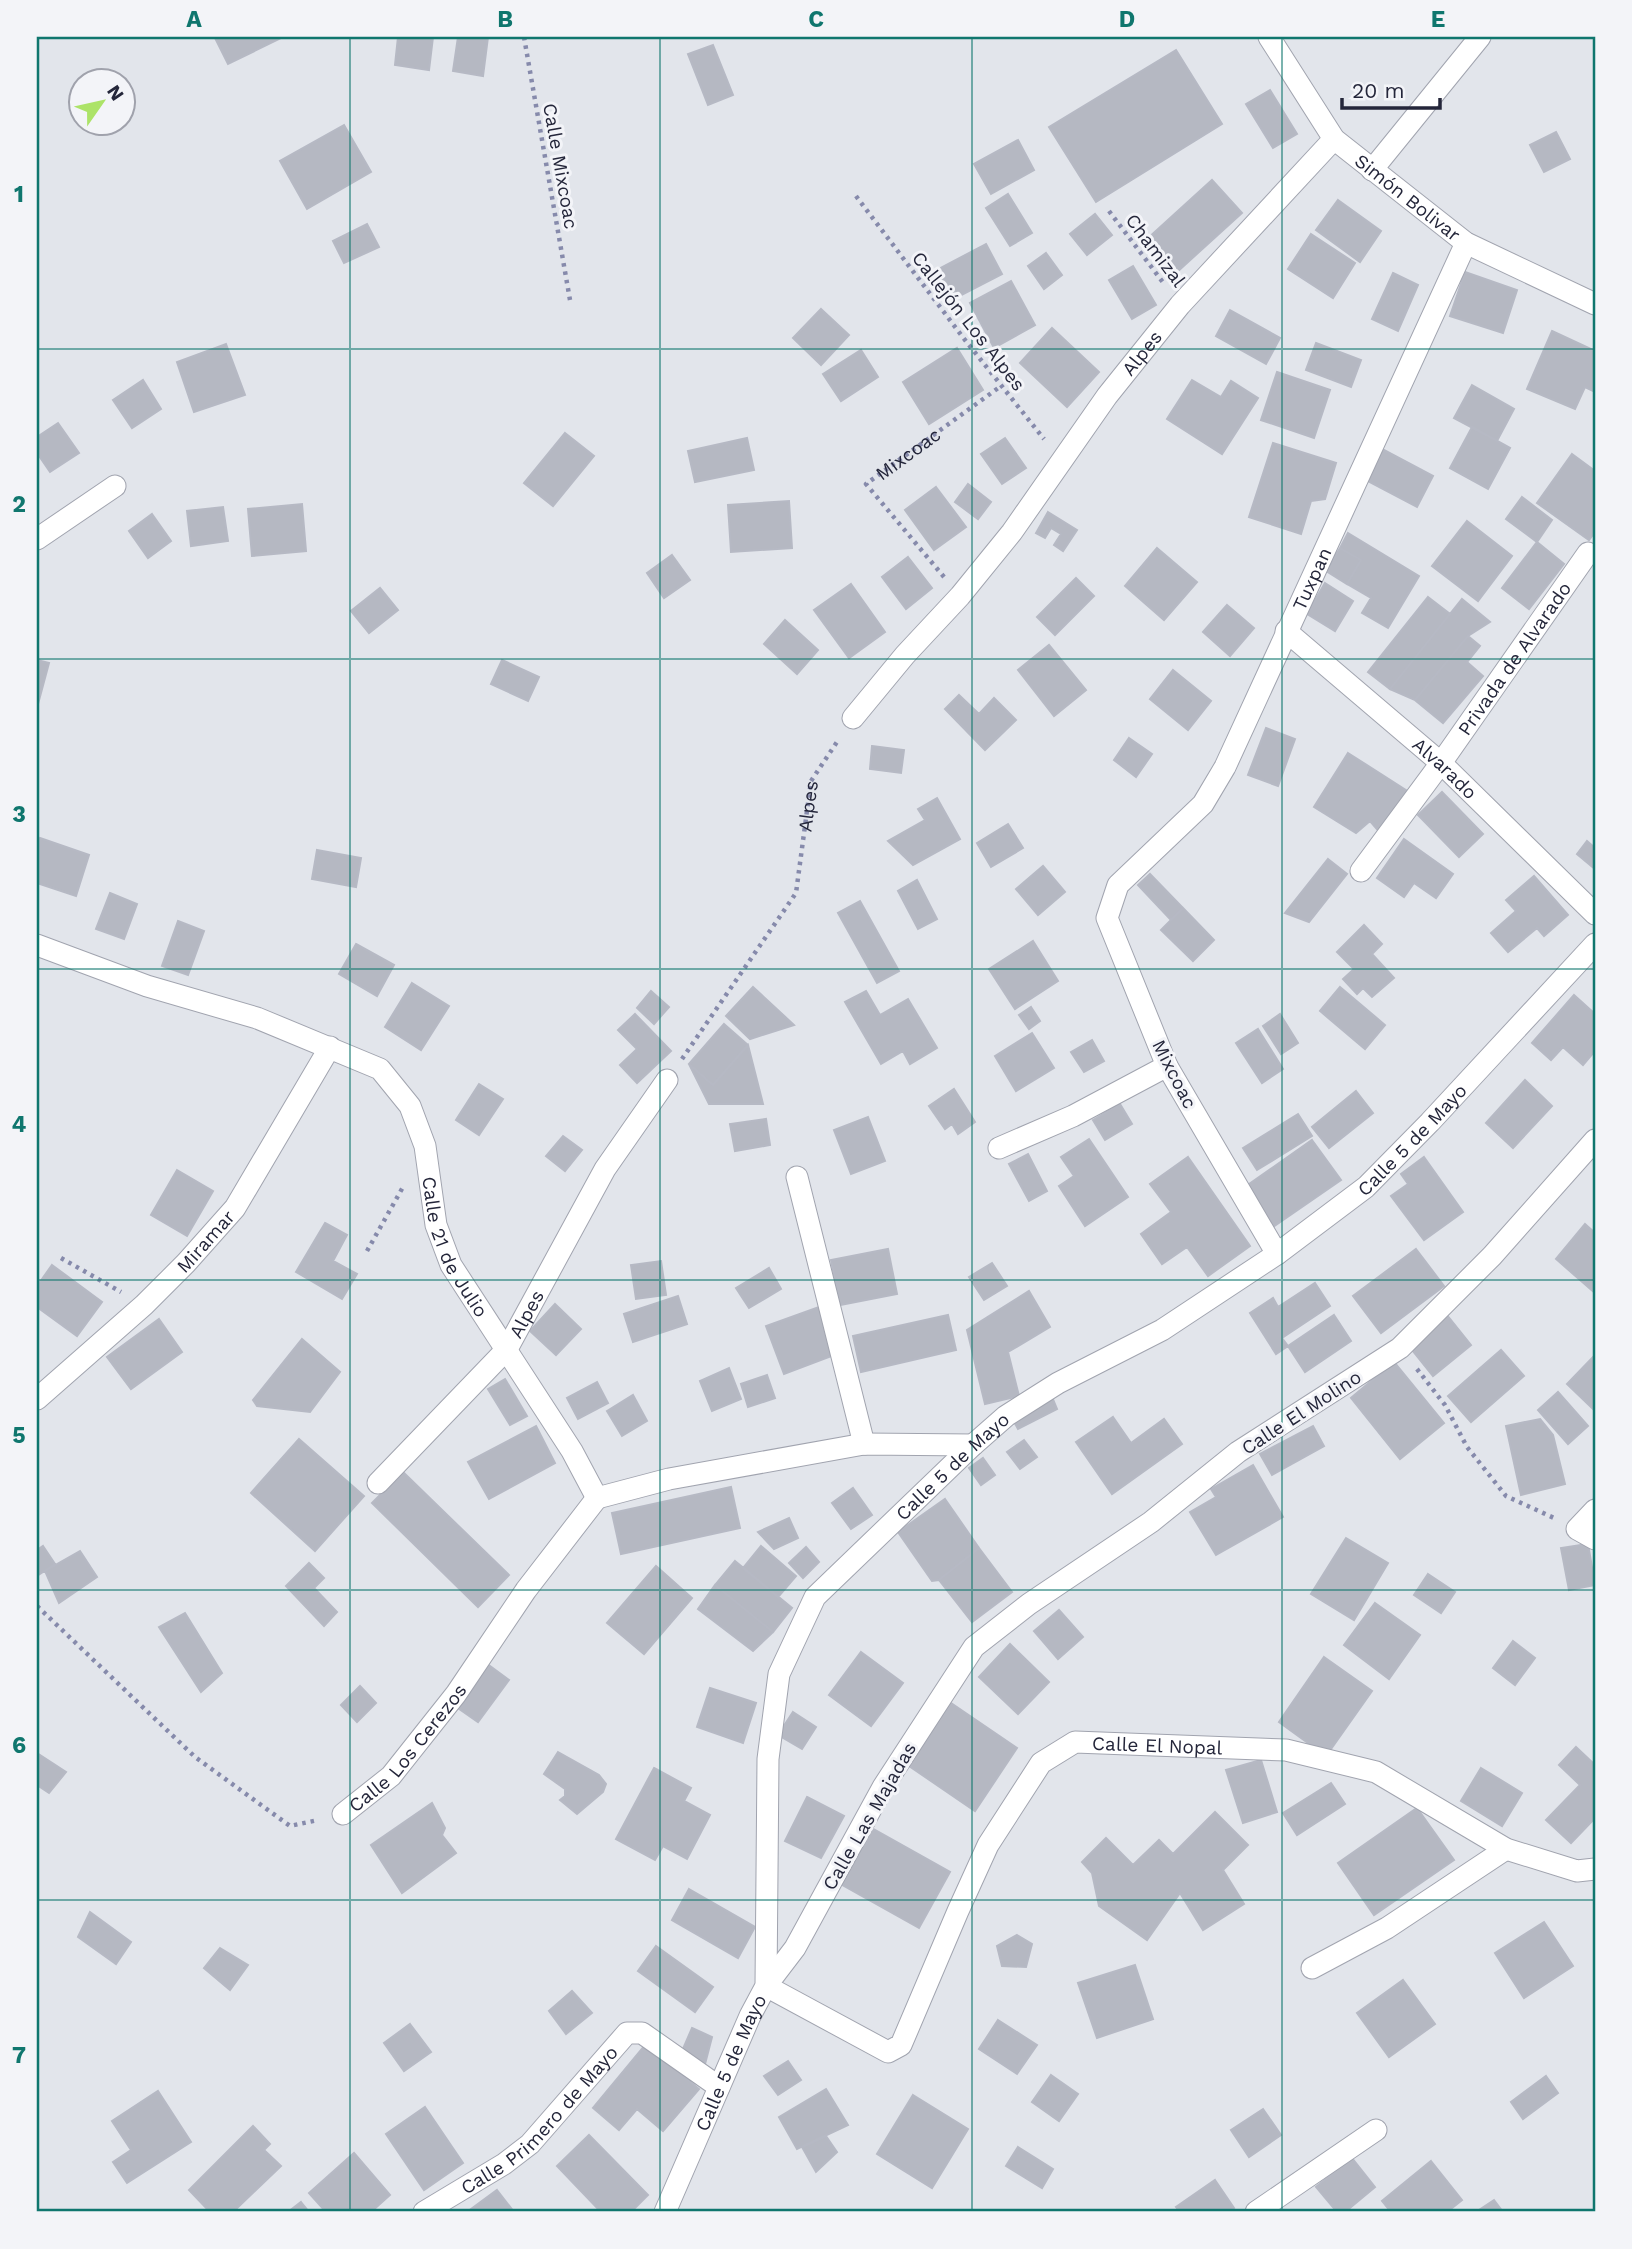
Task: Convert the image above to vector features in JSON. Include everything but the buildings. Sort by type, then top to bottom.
[{"type":"street","name":"Simón Bolivar","points":[[1269,37],[1334,139],[1466,243],[1595,304]]},
{"type":"street","points":[[1372,170],[1480,37]]},
{"type":"street","name":"Alpes","points":[[853,718],[1012,533],[1107,396],[1180,305],[1334,139]]},
{"type":"street","name":"Tuxpan","points":[[1118,884],[1203,804],[1225,767],[1466,243]]},
{"type":"street","points":[[37,539],[115,486]]},
{"type":"street","name":"Privada de Alvarado","points":[[1361,871],[1441,763],[1588,553]]},
{"type":"street","name":"Alvarado","points":[[1286,631],[1441,763],[1595,914]]},
{"type":"street","name":"Mixcoac","points":[[1118,884],[1107,918],[1167,1066],[1276,1254]]},
{"type":"street","name":"Calle 5 de Mayo","points":[[665,2212],[766,1986],[768,1759],[779,1674],[815,1597],[972,1445],[1006,1416],[1058,1383],[1162,1329],[1276,1254],[1366,1187],[1440,1112],[1595,944]]},
{"type":"street","name":"Calle 21 de Julio","points":[[37,945],[147,986],[257,1018],[380,1069],[410,1106],[425,1146],[436,1225],[451,1265],[572,1451],[597,1497]]},
{"type":"street","name":"Miramar","points":[[37,1399],[187,1264],[235,1208],[330,1047]]},
{"type":"street","points":[[999,1148],[1073,1116],[1167,1066]]},
{"type":"street","name":"Alpes","points":[[378,1483],[507,1349],[605,1170],[667,1080]]},
{"type":"street","name":"Calle El Molino","points":[[974,1647],[1029,1604],[1151,1521],[1238,1452],[1400,1348],[1492,1256],[1595,1140]]},
{"type":"street","points":[[797,1177],[864,1444]]},
{"type":"street","points":[[597,1497],[669,1479],[864,1444],[972,1445]]},
{"type":"street","name":"Calle Los Cerezos","points":[[343,1814],[391,1776],[456,1694],[526,1591],[597,1497]]},
{"type":"street","points":[[1586,1534],[1595,1510]]},
{"type":"street","name":"Calle Las Majadas","points":[[766,1986],[795,1948],[883,1787],[974,1647]]},
{"type":"street","name":"Calle El Nopal","points":[[766,1986],[888,2052],[901,2045],[988,1846],[1041,1763],[1075,1742],[1204,1749],[1286,1750],[1376,1772],[1506,1849],[1577,1871],[1595,1869]]},
{"type":"street","points":[[1312,1968],[1387,1928],[1506,1849]]},
{"type":"street","name":"Calle Primero de Mayo","points":[[424,2212],[504,2164],[530,2144],[627,2033],[642,2032],[719,2087]]},
{"type":"street","points":[[1256,2212],[1376,2130]]},
{"type":"path","name":"Calle Mixcoac","points":[[524,37],[570,300]]},
{"type":"path","name":"Callejón Los Alpes","points":[[856,195],[1062,461]]},
{"type":"path","name":"Chamizal","points":[[1109,211],[1180,305]]},
{"type":"path","name":"Mixcoac","points":[[960,596],[866,484],[1002,386]]},
{"type":"path","name":"Alpes","points":[[667,1080],[796,893],[811,781],[853,718]]},
{"type":"path","points":[[367,1251],[425,1146]]},
{"type":"path","points":[[61,1258],[144,1305]]},
{"type":"path","points":[[1400,1348],[1445,1405],[1467,1447],[1506,1496],[1586,1534]]},
{"type":"path","name":"Calle Los Cerezos","points":[[37,1606],[195,1757],[290,1826],[343,1814]]}]
